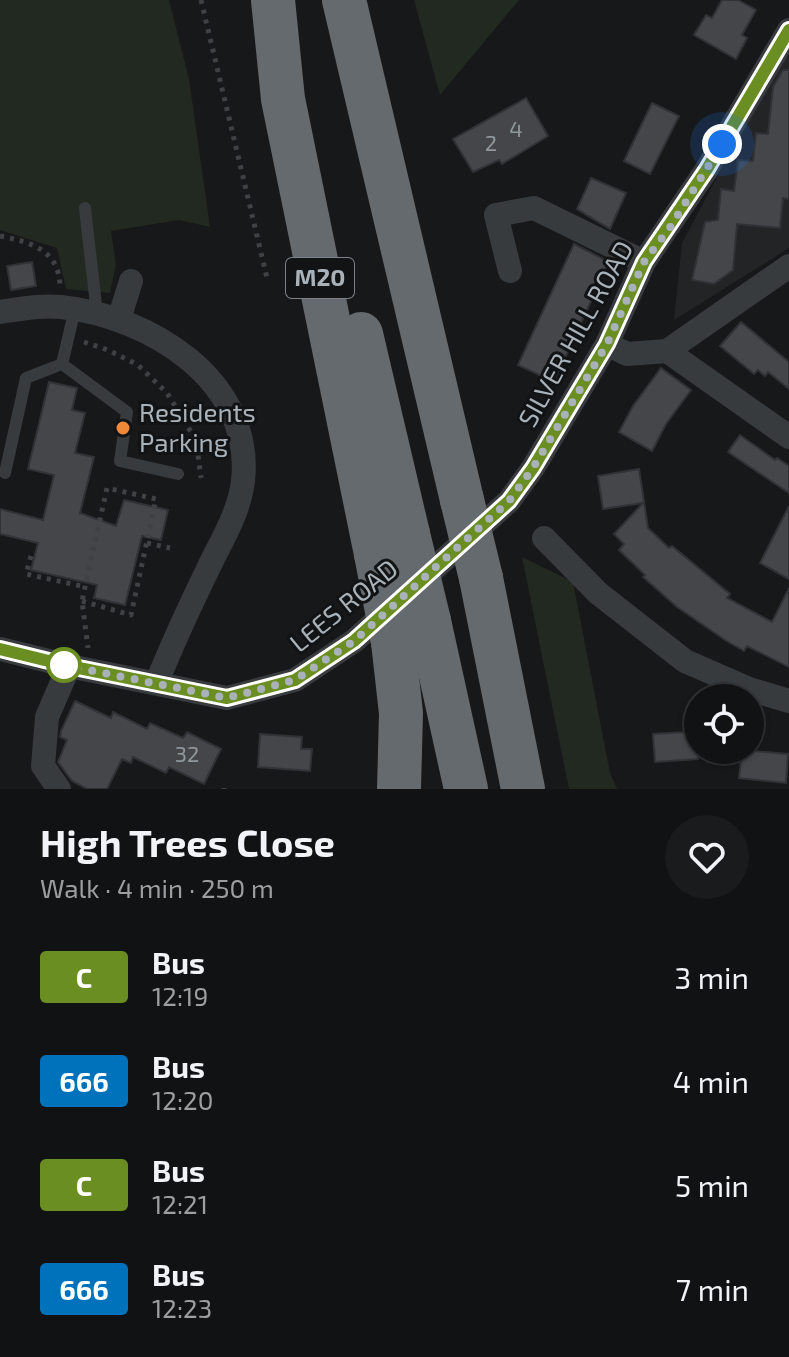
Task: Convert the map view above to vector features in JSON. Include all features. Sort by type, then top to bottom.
[{"type":"highway","name":"M20","points":[[273,0],[283,99],[392,544]]},
{"type":"highway","name":"M20","points":[[282,0],[411,631],[466,789]]},
{"type":"highway","points":[[344,0],[481,578],[523,789]]},
{"type":"highway","name":"M20","points":[[399,789],[401,713],[411,631]]},
{"type":"street","name":"SILVER HILL ROAD","points":[[509,501],[533,468],[607,344],[644,262],[707,169],[789,30]]},
{"type":"street","points":[[510,271],[496,215],[534,208],[644,262]]},
{"type":"street","points":[[607,344],[627,354],[667,351],[789,266]]},
{"type":"street","points":[[87,312],[132,276]]},
{"type":"street","points":[[0,312],[87,312],[154,335],[179,351],[215,383],[232,413],[241,448],[243,479],[234,514],[157,682]]},
{"type":"street","points":[[667,351],[789,437]]},
{"type":"street","name":"LEES ROAD","points":[[0,649],[72,656],[157,682],[227,698],[295,680],[354,641],[509,501]]},
{"type":"street","points":[[544,538],[598,593],[685,661],[749,689],[789,701]]},
{"type":"street","points":[[59,789],[43,766],[47,717],[72,656]]},
{"type":"lane","points":[[62,364],[68,337],[87,312],[85,208]]},
{"type":"lane","points":[[5,473],[26,378],[62,364]]},
{"type":"lane","points":[[62,364],[127,412],[120,461],[178,474]]},
{"type":"path","points":[[201,0],[267,278]]},
{"type":"path","points":[[0,236],[17,239],[48,253],[56,262],[60,284],[87,312]]},
{"type":"path","points":[[68,337],[108,350],[138,365],[167,393],[196,440],[201,478]]},
{"type":"path","points":[[82,601],[131,615],[156,499],[107,488],[82,601],[88,650]]},
{"type":"path","points":[[147,543],[170,548]]},
{"type":"path","points":[[31,556],[26,574],[86,587]]},
{"type":"path","points":[[72,656],[88,650],[96,653]]},
{"type":"shaded area","points":[[0,0],[169,0],[189,79],[210,227],[179,220],[111,231],[116,265],[110,293],[66,289],[57,248],[0,230]]},
{"type":"shaded area","points":[[414,0],[519,0],[440,95]]},
{"type":"shaded area","points":[[789,49],[789,248],[674,320],[682,243],[767,83]]},
{"type":"shaded area","points":[[522,557],[573,582],[610,773],[617,789],[569,789]]},
{"type":"building","points":[[722,0],[738,0],[756,10],[742,35],[747,38],[736,59],[694,35],[706,15],[712,18]]},
{"type":"building","points":[[783,70],[789,70],[789,199],[783,198],[780,228],[737,224],[733,270],[714,284],[692,280],[705,222],[718,220],[721,189],[734,191],[738,160],[753,161],[756,133],[768,134],[773,87]]},
{"type":"building","points":[[526,98],[548,136],[502,164],[499,160],[473,172],[453,139]]},
{"type":"building","points":[[652,103],[679,116],[650,174],[624,161]]},
{"type":"building","points":[[591,178],[626,193],[610,229],[577,209]]},
{"type":"building","points":[[574,244],[609,262],[554,382],[518,365]]},
{"type":"building","points":[[32,262],[36,286],[11,290],[7,266]]},
{"type":"building","points":[[741,322],[789,362],[789,389],[768,372],[765,376],[758,370],[754,374],[720,346]]},
{"type":"building","points":[[661,368],[691,390],[666,424],[652,451],[619,432],[633,406]]},
{"type":"building","points":[[49,382],[77,388],[72,410],[85,413],[75,453],[94,457],[80,513],[116,526],[124,500],[168,510],[161,540],[142,536],[125,605],[94,598],[97,585],[31,570],[38,543],[0,534],[0,509],[43,520],[54,475],[28,469]]},
{"type":"building","points":[[740,435],[775,460],[777,458],[789,466],[789,493],[728,452]]},
{"type":"building","points":[[639,469],[648,528],[669,548],[672,546],[730,594],[727,598],[772,622],[789,588],[789,667],[747,646],[744,651],[677,607],[643,577],[645,575],[619,550],[624,544],[614,534],[643,503],[603,509],[598,476]]},
{"type":"building","points":[[789,506],[789,579],[760,563]]},
{"type":"building","points":[[75,701],[111,718],[113,712],[147,729],[150,723],[183,738],[187,732],[221,749],[204,784],[169,767],[166,773],[133,757],[131,763],[122,759],[107,789],[87,789],[72,781],[58,762],[67,740],[60,737],[61,731]]},
{"type":"building","points":[[684,732],[684,760],[655,762],[653,734]]},
{"type":"building","points":[[260,734],[302,737],[301,749],[312,749],[310,771],[258,767]]},
{"type":"building","points":[[764,752],[788,754],[786,783],[739,778],[740,764],[764,764]]},
{"type":"bus line","name":"C","points":[[0,649],[227,698],[295,680],[354,641],[509,501],[533,468],[607,344],[644,262],[707,169],[789,30]]},
{"type":"place","name":"Residents Parking","points":[[123,428]]},
{"type":"route","points":[[64,665],[227,698],[295,680],[354,641],[509,501],[533,468],[607,344],[644,262],[671,226],[722,144]]}]
